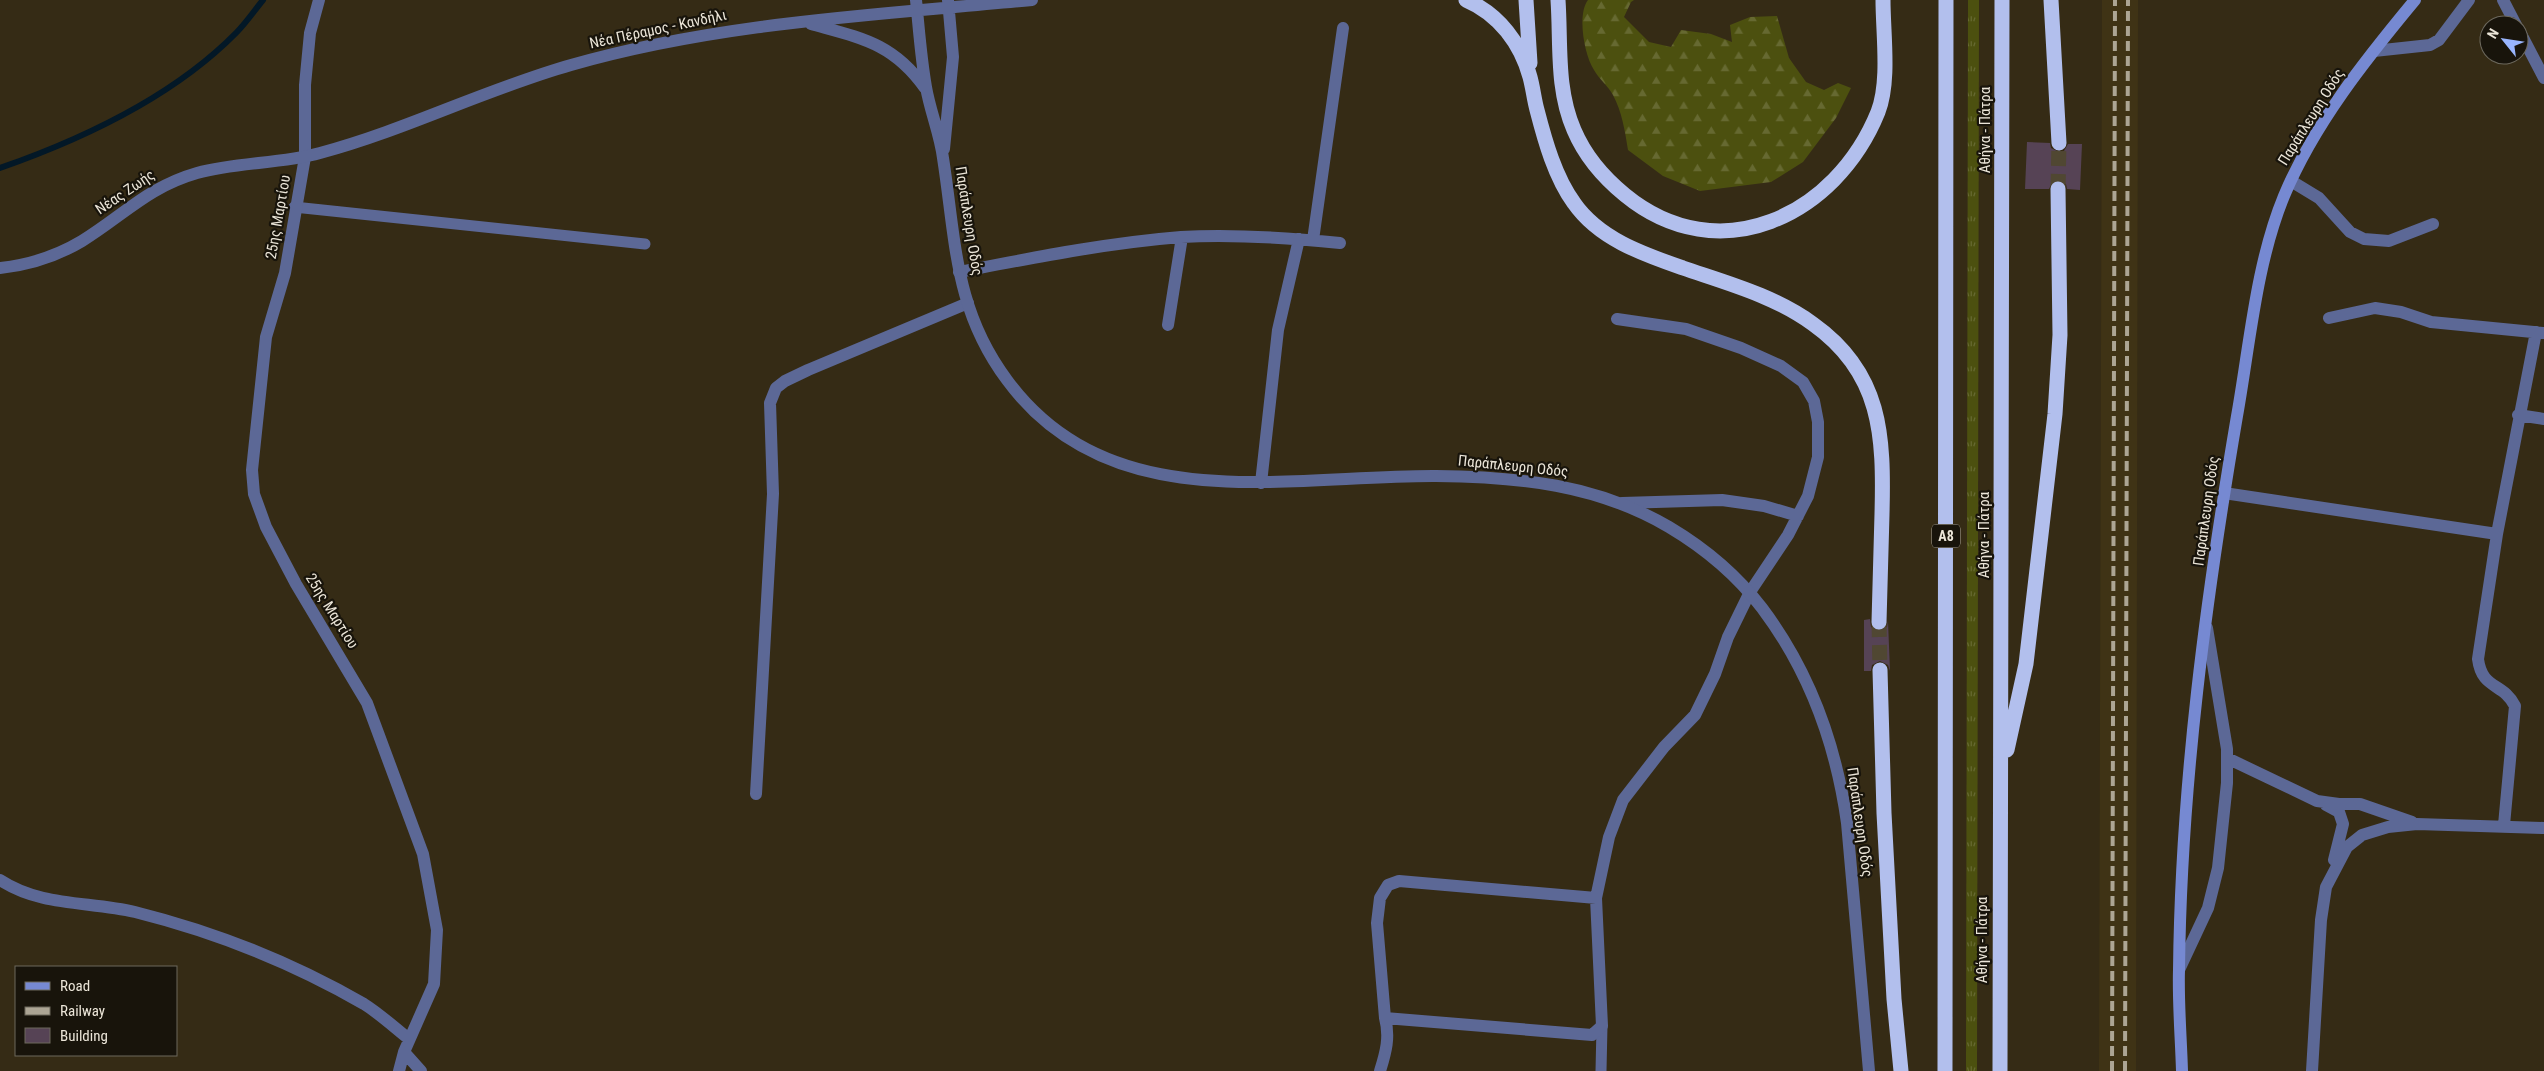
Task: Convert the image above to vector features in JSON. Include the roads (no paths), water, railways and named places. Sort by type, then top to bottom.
[{"type":"highway","points":[[1466,0],[1494,18],[1514,38],[1524,58],[1536,108],[1556,169],[1573,203],[1586,218],[1617,241],[1637,252],[1740,288],[1792,311],[1828,335],[1861,373],[1874,404],[1880,431],[1883,461],[1879,622]]},
{"type":"highway","points":[[1526,0],[1530,78]]},
{"type":"highway","points":[[1558,0],[1560,77],[1565,102],[1574,130],[1587,155],[1617,188],[1635,203],[1658,217],[1680,225],[1706,230],[1732,230],[1783,218],[1803,207],[1840,174],[1857,150],[1872,126],[1884,92],[1883,0]]},
{"type":"highway","name":"Α8","points":[[1945,1071],[1946,0]]},
{"type":"highway","name":"Αθήνα - Πάτρα","points":[[2000,1071],[2002,0]]},
{"type":"highway","points":[[2050,0],[2059,144]]},
{"type":"highway","points":[[2000,779],[2026,664],[2056,414],[2060,335],[2058,189]]},
{"type":"highway","points":[[1880,670],[1884,813],[1894,999],[1901,1071]]},
{"type":"main road","name":"Παράπλευρη Οδός","points":[[2182,1071],[2179,970],[2187,798],[2206,625],[2224,493],[2265,259],[2291,181],[2327,117],[2374,51],[2415,0]]},
{"type":"street","name":"25ης Μαρτίου","points":[[318,0],[310,33],[305,85],[305,157],[294,207],[285,273],[266,337],[252,470],[254,494],[266,527],[296,584],[368,703],[423,854],[437,930],[437,957],[434,984],[404,1052],[399,1071]]},
{"type":"street","name":"Νέα Πέραμος - Κανδήλι","points":[[305,157],[410,125],[570,65],[721,32],[917,5],[1032,0]]},
{"type":"street","points":[[2374,51],[2430,45],[2439,40],[2469,0]]},
{"type":"street","points":[[2503,0],[2511,15]]},
{"type":"street","name":"Παράπλευρη Οδός","points":[[943,156],[953,57],[948,4]]},
{"type":"street","name":"Παράπλευρη Οδός","points":[[917,5],[926,89],[943,156],[948,209],[959,272],[968,303],[990,355],[1008,382],[1027,404],[1074,442],[1110,460],[1153,474],[1219,482],[1261,483],[1433,476],[1479,477],[1558,485],[1592,492],[1652,517],[1695,542],[1735,575],[1750,592],[1789,646],[1805,675],[1831,745],[1842,790],[1851,861],[1869,1071]]},
{"type":"street","points":[[804,22],[859,38],[898,56],[912,69],[926,89]]},
{"type":"street","points":[[1313,240],[1343,28]]},
{"type":"street","points":[[2529,49],[2544,78]]},
{"type":"street","name":"Νέας Ζωής","points":[[0,268],[32,263],[79,243],[148,193],[175,180],[216,168],[305,157]]},
{"type":"street","points":[[2291,181],[2319,198],[2350,232],[2364,239],[2389,241],[2433,224]]},
{"type":"street","points":[[959,272],[1075,250],[1182,237],[1299,239],[1340,243]]},
{"type":"street","points":[[1168,325],[1182,237]]},
{"type":"street","points":[[1261,483],[1278,330],[1299,239]]},
{"type":"street","points":[[756,794],[772,494],[770,403],[776,388],[808,370],[968,303]]},
{"type":"street","points":[[2329,318],[2375,308],[2401,312],[2431,322],[2540,332],[2518,415],[2496,534],[2478,659],[2480,672],[2486,680],[2511,697],[2515,706],[2504,825]]},
{"type":"street","points":[[1385,1018],[1592,1035],[1602,1026],[1596,898],[1610,838],[1623,800],[1664,748],[1695,715],[1706,696],[1728,637],[1750,592],[1798,516],[1808,496],[1818,457],[1818,422],[1814,401],[1803,382],[1781,366],[1741,348],[1704,335],[1686,329],[1617,319]]},
{"type":"street","points":[[2518,415],[2544,419]]},
{"type":"street","points":[[2224,493],[2496,534]]},
{"type":"street","points":[[1622,503],[1722,500],[1764,506],[1798,516]]},
{"type":"street","points":[[2179,970],[2208,908],[2218,868],[2228,783],[2227,758],[2206,625]]},
{"type":"street","points":[[2227,758],[2339,812],[2343,824],[2326,887],[2312,1071]]},
{"type":"street","points":[[2317,800],[2338,804],[2360,804],[2417,824]]},
{"type":"street","points":[[2326,887],[2347,847],[2362,835],[2388,827],[2417,824],[2504,825],[2544,828]]},
{"type":"street","points":[[0,880],[33,896],[57,902],[89,904],[133,912],[185,926],[280,961],[365,1005],[410,1039]]},
{"type":"street","points":[[1380,1071],[1389,1033],[1385,1018],[1377,923],[1380,898],[1388,885],[1400,881],[1596,898]]},
{"type":"street","points":[[404,1052],[421,1071]]},
{"type":"lane","points":[[294,207],[645,244]]},
{"type":"lane","points":[[1601,1071],[1602,1026]]},
{"type":"waterway","points":[[0,168],[63,144],[156,96],[185,77],[211,56],[240,29],[263,0]]},
{"type":"tunnel","points":[[2058,189],[2059,143]]},
{"type":"tunnel","points":[[1879,622],[1880,670]]},
{"type":"railway","points":[[2112,1071],[2115,0]]},
{"type":"railway","points":[[2125,1071],[2128,0]]}]
